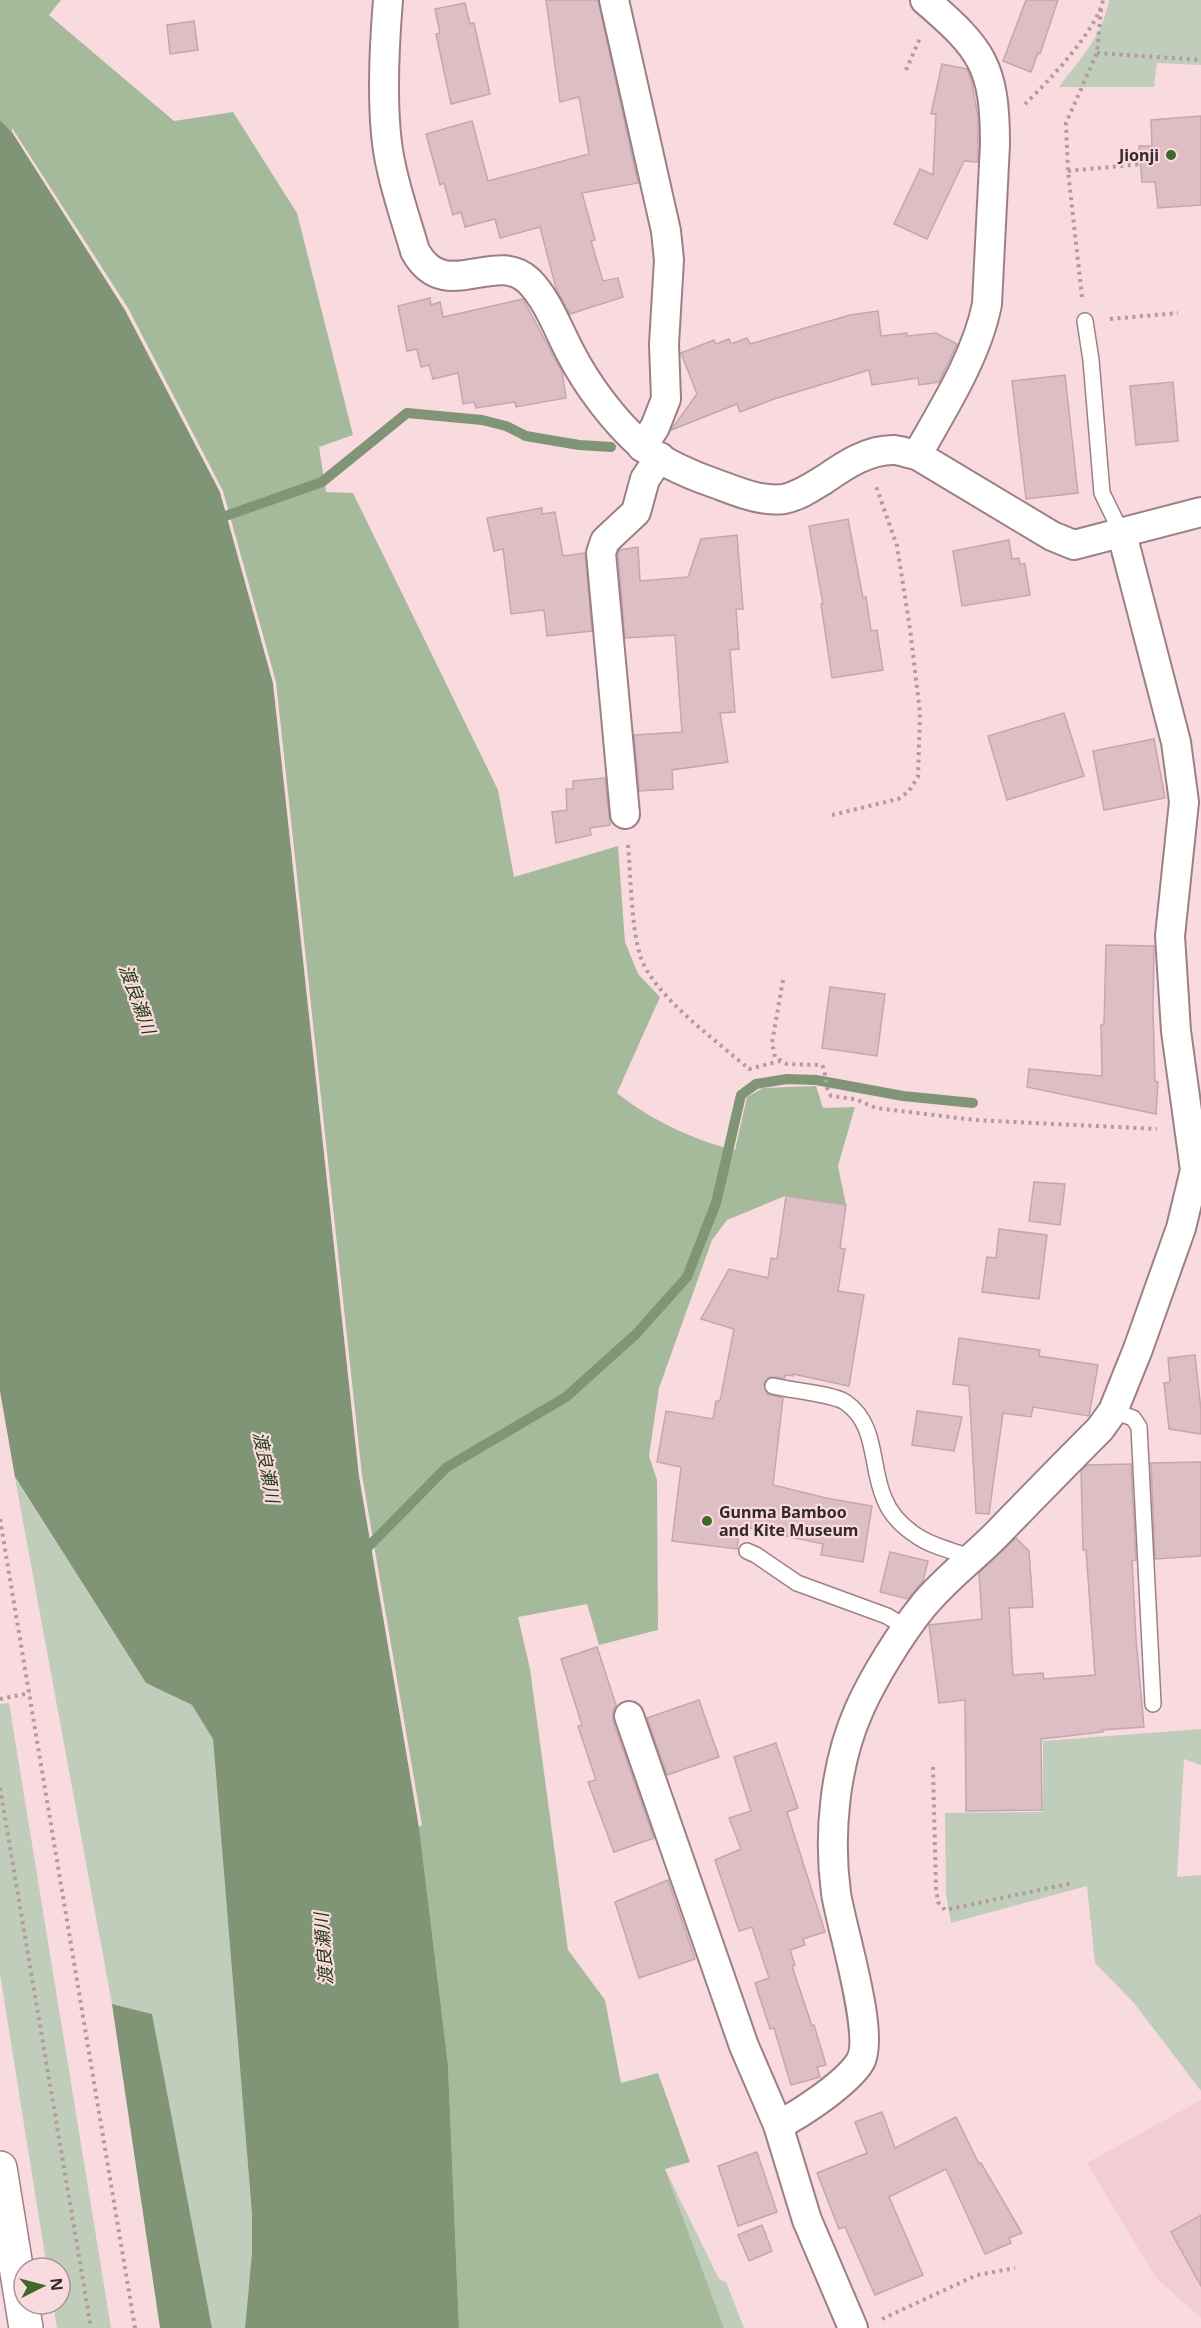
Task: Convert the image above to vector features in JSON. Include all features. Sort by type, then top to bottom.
[{"type":"street","points":[[388,0],[385,54],[386,129],[391,165],[415,251],[420,260],[426,267],[445,276],[496,271],[516,273],[526,279],[543,302],[572,357],[611,414],[651,452],[693,476],[748,495],[783,499],[798,495],[846,464],[867,456],[895,450],[917,455],[1064,542],[1074,545],[1201,512]]},
{"type":"street","points":[[614,0],[666,231],[669,260],[664,344],[666,399],[655,427],[636,512],[604,541],[601,553],[625,814]]},
{"type":"street","points":[[917,455],[975,346],[983,324],[987,304],[995,118],[990,78],[977,50],[958,29],[925,0]]},
{"type":"street","points":[[778,2125],[793,2118],[832,2090],[860,2061],[865,2045],[859,2000],[836,1892],[834,1830],[837,1788],[845,1747],[860,1708],[907,1628],[924,1604],[973,1558],[1100,1429],[1113,1411],[1178,1237],[1198,1170],[1176,1031],[1170,936],[1184,802],[1183,786],[1176,742],[1122,534]]},
{"type":"street","points":[[629,1716],[744,2046],[778,2125],[807,2220],[863,2326]]},
{"type":"street","points":[[0,2168],[3,2210],[26,2328]]},
{"type":"lane","points":[[1085,321],[1091,360],[1102,493],[1122,534]]},
{"type":"lane","points":[[773,1386],[843,1400],[856,1410],[870,1438],[878,1483],[884,1500],[893,1514],[916,1536],[928,1543],[973,1558]]},
{"type":"lane","points":[[1113,1411],[1133,1418],[1139,1427],[1153,1704]]},
{"type":"lane","points":[[747,1551],[796,1583],[887,1616],[907,1628]]},
{"type":"path","points":[[1102,0],[1097,53],[1066,123],[1068,171],[1085,321],[1178,313]]},
{"type":"path","points":[[995,118],[1010,114],[1029,100],[1058,68],[1101,9]]},
{"type":"path","points":[[1097,53],[1201,60]]},
{"type":"path","points":[[1068,171],[1141,164]]},
{"type":"path","points":[[832,815],[898,799],[909,792],[918,777],[920,713],[897,546],[867,456]]},
{"type":"path","points":[[625,814],[637,944],[650,977],[668,997],[749,1069],[780,1061]]},
{"type":"path","points":[[783,980],[772,1043],[776,1057],[787,1064],[822,1065],[825,1072],[826,1090],[831,1096],[855,1099],[887,1110],[975,1120],[1158,1129]]},
{"type":"path","points":[[0,1519],[135,2328]]},
{"type":"path","points":[[0,1699],[30,1693]]},
{"type":"path","points":[[933,1767],[936,1889],[938,1902],[945,1910],[1072,1883]]},
{"type":"path","points":[[0,1788],[91,2328]]},
{"type":"path","points":[[863,2326],[977,2275],[1015,2268]]},
{"type":"shaded area","points":[[0,0],[61,0],[49,15],[174,121],[233,112],[297,213],[353,435],[319,447],[326,492],[353,493],[498,790],[514,877],[618,846],[625,942],[638,974],[660,997],[617,1093],[643,1112],[673,1128],[704,1141],[735,1150],[747,1097],[763,1088],[816,1086],[823,1108],[855,1107],[838,1166],[846,1205],[785,1196],[727,1220],[712,1240],[659,1388],[649,1456],[657,1480],[658,1630],[599,1645],[587,1604],[518,1617],[530,1669],[568,1950],[605,2000],[621,2083],[658,2073],[690,2162],[665,2169],[724,2328],[459,2328],[448,2064],[419,1827],[384,1626],[12,132],[0,120]]},
{"type":"shaded area","points":[[1109,0],[1201,0],[1201,65],[1157,63],[1154,87],[1059,87],[1096,36]]},
{"type":"shaded area","points":[[15,1478],[146,1683],[192,1705],[213,1738],[252,2214],[252,2253],[245,2328],[212,2328],[152,2014],[112,2004]]},
{"type":"shaded area","points":[[9,1703],[111,2328],[57,2328],[55,2316],[72,2316],[72,2256],[45,2256],[0,1974],[0,1704]]},
{"type":"shaded area","points":[[1201,1729],[1201,1765],[1184,1759],[1177,1877],[1201,1875],[1201,2091],[1134,2003],[1095,1963],[1087,1886],[951,1923],[946,1894],[945,1813],[1043,1812],[1043,1741]]},
{"type":"shaded area","points":[[1201,2100],[1201,2318],[1157,2279],[1087,2163]]},
{"type":"shaded area","points":[[665,2169],[719,2279],[726,2282],[744,2328],[724,2328]]},
{"type":"water","name":"渡良瀬川","points":[[0,120],[12,132],[125,310],[220,492],[273,683],[359,1476],[419,1827],[448,2064],[459,2328],[245,2328],[252,2253],[252,2214],[213,1739],[192,1705],[146,1683],[15,1477],[0,1391]]},
{"type":"water","points":[[112,2004],[152,2014],[212,2328],[160,2328]]},
{"type":"pier","points":[[12,128],[128,308],[223,491],[276,682],[362,1475],[422,1825],[419,1827],[359,1476],[273,683],[220,492],[125,310],[12,132]]},
{"type":"building","points":[[546,0],[598,0],[638,183],[582,193],[595,240],[591,241],[603,281],[618,278],[623,297],[570,314],[556,288],[540,227],[500,238],[495,219],[465,227],[461,212],[453,215],[444,183],[440,185],[426,134],[472,121],[488,181],[589,154],[579,97],[560,102]]},
{"type":"building","points":[[1026,0],[1058,0],[1040,54],[1038,53],[1031,72],[1003,61]]},
{"type":"building","points":[[465,3],[470,24],[474,23],[490,94],[451,104],[436,34],[440,33],[435,9]]},
{"type":"building","points":[[194,21],[198,50],[170,54],[167,25]]},
{"type":"building","points":[[942,64],[967,69],[972,82],[978,118],[978,162],[964,161],[927,239],[894,224],[920,169],[933,175],[936,114],[931,114]]},
{"type":"building","name":"Jionji","points":[[1201,116],[1201,205],[1158,208],[1155,182],[1142,182],[1139,146],[1152,146],[1151,120]]},
{"type":"building","points":[[430,298],[431,305],[440,302],[443,317],[523,299],[562,372],[566,398],[516,407],[515,402],[476,408],[474,402],[463,404],[458,373],[433,379],[429,365],[421,367],[417,349],[407,351],[398,306]]},
{"type":"building","points":[[878,311],[881,336],[936,333],[957,344],[939,382],[919,385],[918,378],[872,385],[869,370],[774,399],[740,412],[737,404],[671,430],[697,394],[681,353],[714,340],[716,344],[729,339],[731,344],[747,338],[750,344],[850,315]]},
{"type":"building","points":[[1065,375],[1078,493],[1026,499],[1012,381]]},
{"type":"building","points":[[1173,382],[1178,441],[1136,445],[1130,386]]},
{"type":"building","points":[[542,508],[542,514],[555,512],[563,556],[585,553],[592,631],[547,636],[544,610],[511,614],[503,549],[494,551],[487,518]]},
{"type":"building","points":[[848,519],[863,598],[866,597],[871,631],[877,630],[883,670],[832,678],[821,604],[823,604],[809,526]]},
{"type":"building","points":[[737,535],[743,609],[736,609],[739,649],[730,650],[735,712],[720,713],[728,762],[672,770],[673,789],[639,791],[634,735],[682,732],[675,635],[625,638],[619,550],[638,547],[640,581],[688,577],[701,539]]},
{"type":"building","points":[[1009,540],[1012,559],[1019,558],[1020,564],[1025,564],[1030,595],[962,606],[953,551]]},
{"type":"building","points":[[1064,713],[1084,776],[1007,800],[988,736]]},
{"type":"building","points":[[1154,739],[1165,798],[1104,810],[1093,751]]},
{"type":"building","points":[[605,778],[610,825],[590,828],[591,835],[556,843],[552,812],[567,810],[566,789],[573,789],[573,781]]},
{"type":"building","points":[[1106,945],[1154,946],[1155,1081],[1158,1082],[1156,1114],[1027,1087],[1029,1069],[1102,1076],[1101,1025],[1104,1024]]},
{"type":"building","points":[[830,987],[885,994],[877,1056],[822,1048]]},
{"type":"building","points":[[1034,1182],[1065,1184],[1060,1225],[1029,1221]]},
{"type":"building","points":[[786,1196],[846,1205],[840,1248],[845,1249],[838,1291],[864,1295],[849,1386],[793,1374],[793,1376],[785,1375],[785,1378],[769,1377],[764,1383],[767,1394],[783,1398],[773,1485],[872,1506],[863,1562],[821,1555],[823,1544],[740,1526],[737,1549],[672,1541],[681,1467],[657,1462],[666,1411],[713,1419],[716,1401],[720,1401],[734,1329],[701,1319],[729,1269],[768,1278],[771,1258],[777,1259]]},
{"type":"building","points":[[999,1229],[1047,1235],[1039,1299],[982,1292],[987,1257],[996,1258]]},
{"type":"building","points":[[959,1338],[1040,1350],[1039,1356],[1098,1365],[1089,1416],[1033,1407],[1031,1417],[1003,1413],[989,1514],[976,1513],[969,1386],[953,1384]]},
{"type":"building","points":[[1195,1355],[1201,1410],[1201,1434],[1169,1429],[1164,1383],[1170,1382],[1168,1358]]},
{"type":"building","points":[[917,1411],[962,1417],[954,1451],[912,1445]]},
{"type":"building","points":[[1201,1462],[1201,1556],[1155,1559],[1151,1463]]},
{"type":"building","points":[[1131,1464],[1136,1560],[1132,1561],[1144,1727],[1102,1730],[1103,1732],[1041,1739],[1042,1810],[966,1811],[965,1700],[939,1703],[929,1625],[982,1619],[979,1573],[1016,1538],[1029,1551],[1033,1607],[1009,1608],[1013,1675],[1043,1673],[1044,1679],[1095,1675],[1086,1550],[1083,1550],[1081,1471],[1087,1465]]},
{"type":"building","points":[[890,1552],[928,1561],[923,1581],[908,1599],[880,1592]]},
{"type":"building","points":[[597,1647],[616,1705],[613,1721],[654,1838],[614,1852],[588,1782],[596,1780],[578,1726],[582,1725],[561,1659]]},
{"type":"building","points":[[699,1700],[719,1757],[667,1775],[647,1718]]},
{"type":"building","points":[[776,1743],[798,1808],[787,1812],[825,1932],[803,1939],[805,1945],[790,1950],[795,1965],[792,1966],[826,2065],[817,2067],[820,2077],[791,2085],[774,2028],[770,2029],[755,1983],[769,1978],[752,1927],[739,1931],[715,1860],[741,1849],[729,1818],[751,1811],[734,1757]]},
{"type":"building","points":[[668,1880],[695,1959],[639,1978],[615,1902]]},
{"type":"building","points":[[882,2112],[895,2148],[956,2117],[979,2164],[981,2163],[1022,2233],[1009,2238],[1011,2243],[985,2254],[946,2169],[889,2197],[923,2275],[875,2295],[845,2227],[839,2229],[817,2173],[867,2153],[855,2122]]},
{"type":"building","points":[[757,2152],[777,2212],[738,2226],[718,2166]]},
{"type":"building","points":[[1201,2215],[1201,2286],[1171,2232]]},
{"type":"building","points":[[762,2225],[772,2251],[749,2261],[738,2235]]},
{"type":"waterway","points":[[214,520],[322,482],[407,413],[482,420],[506,426],[526,436],[579,445],[611,447]]},
{"type":"waterway","points":[[362,1553],[447,1467],[566,1397],[636,1334],[687,1277],[716,1203],[741,1095],[756,1084],[787,1079],[816,1080],[903,1096],[973,1103]]},
{"type":"place","name":"Jionji","points":[[1171,155]]},
{"type":"place","name":"Gunma Bamboo and Kite Museum","points":[[707,1521]]}]
